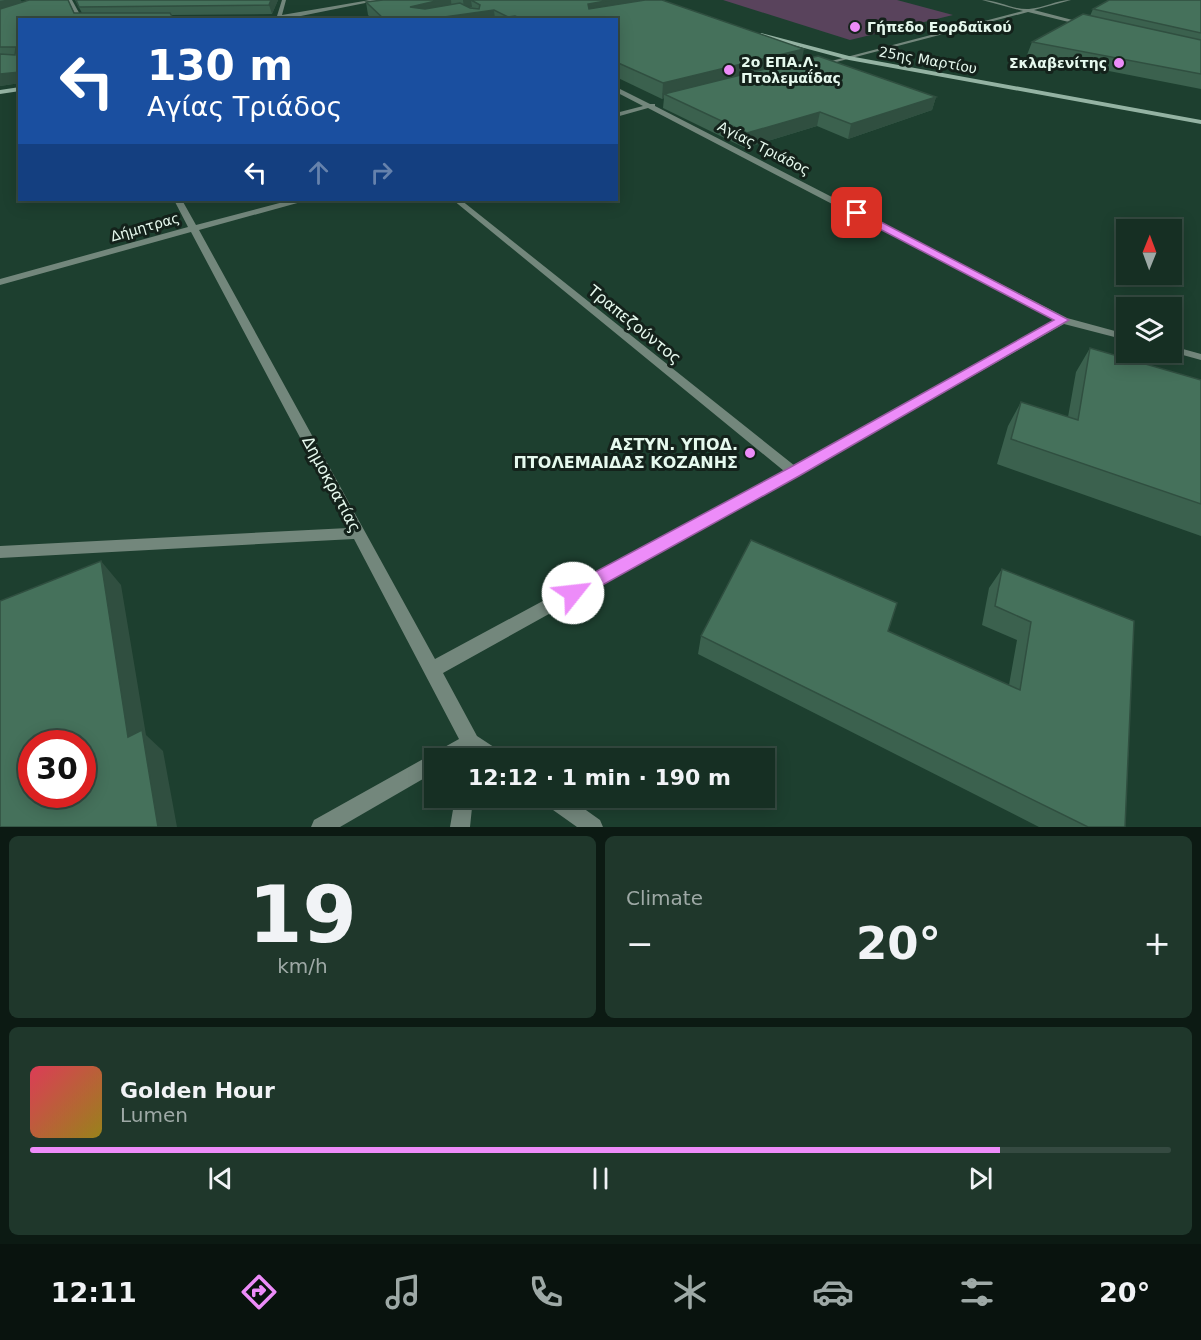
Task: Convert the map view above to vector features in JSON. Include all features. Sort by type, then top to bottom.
[{"type":"main road","name":"25ης Μαρτίου","points":[[752,32],[849,58],[1201,122]]},
{"type":"main road","points":[[0,92],[18,89]]},
{"type":"street","points":[[70,0],[80,18]]},
{"type":"street","points":[[278,18],[284,0]]},
{"type":"street","points":[[150,18],[278,18],[378,0]]},
{"type":"street","points":[[984,0],[1097,27]]},
{"type":"street","points":[[806,68],[1069,0]]},
{"type":"street","name":"Αγίας Τριάδος","points":[[618,90],[1063,320],[1116,334]]},
{"type":"street","points":[[618,114],[660,104]]},
{"type":"street","name":"Δημοκρατίας","points":[[179,201],[433,669],[469,748]]},
{"type":"street","name":"Δήμητρας","points":[[0,282],[294,201]]},
{"type":"street","name":"Τραπεζούντος","points":[[458,201],[794,472]]},
{"type":"street","points":[[433,669],[794,472],[1063,320]]},
{"type":"street","points":[[1182,352],[1201,357]]},
{"type":"street","points":[[0,552],[359,533]]},
{"type":"street","points":[[321,827],[424,768]]},
{"type":"street","points":[[460,827],[463,808]]},
{"type":"street","points":[[567,808],[593,827]]},
{"type":"shaded area","name":"Γήπεδο Εορδαϊκού","points":[[723,0],[897,0],[953,15],[850,40]]},
{"type":"building","points":[[29,0],[68,0],[74,13],[170,13],[173,18],[18,18],[18,72],[0,74],[0,54],[15,55],[16,47],[0,47],[0,9]]},
{"type":"building","points":[[76,0],[271,0],[269,5],[79,7]]},
{"type":"building","points":[[440,0],[410,7],[425,9],[460,3],[479,9],[480,5],[471,0],[611,0],[588,4],[589,9],[645,0],[662,0],[804,49],[663,83],[618,63],[618,18],[520,18],[508,17],[494,10],[437,18],[383,18],[366,2]]},
{"type":"building","points":[[1109,0],[1201,0],[1201,33],[1093,9]]},
{"type":"building","points":[[1083,14],[1201,40],[1201,74],[1032,42]]},
{"type":"building","points":[[818,56],[936,97],[851,124],[820,112],[747,133],[664,94]]},
{"type":"building","points":[[1090,348],[1116,355],[1116,363],[1142,363],[1201,380],[1201,504],[1011,439],[1021,402],[1078,420]]},
{"type":"building","points":[[751,540],[897,603],[888,631],[1020,690],[1031,622],[995,606],[1002,569],[1134,621],[1125,827],[1088,827],[701,636]]},
{"type":"building","points":[[101,561],[128,737],[142,730],[158,827],[0,827],[0,601]]},
{"type":"place","name":"Γήπεδο Εορδαϊκού","points":[[855,27]]},
{"type":"place","name":"Σκλαβενίτης","points":[[1119,63]]},
{"type":"place","name":"2ο ΕΠΑ.Λ. Πτολεμαΐδας","points":[[729,70]]},
{"type":"place","name":"ΑΣΤΥΝ. ΥΠΟΔ. ΠΤΟΛΕΜΑΙΔΑΣ ΚΟΖΑΝΗΣ","points":[[750,453]]},
{"type":"route","points":[[573,593],[794,472],[1063,320],[857,213]]}]
